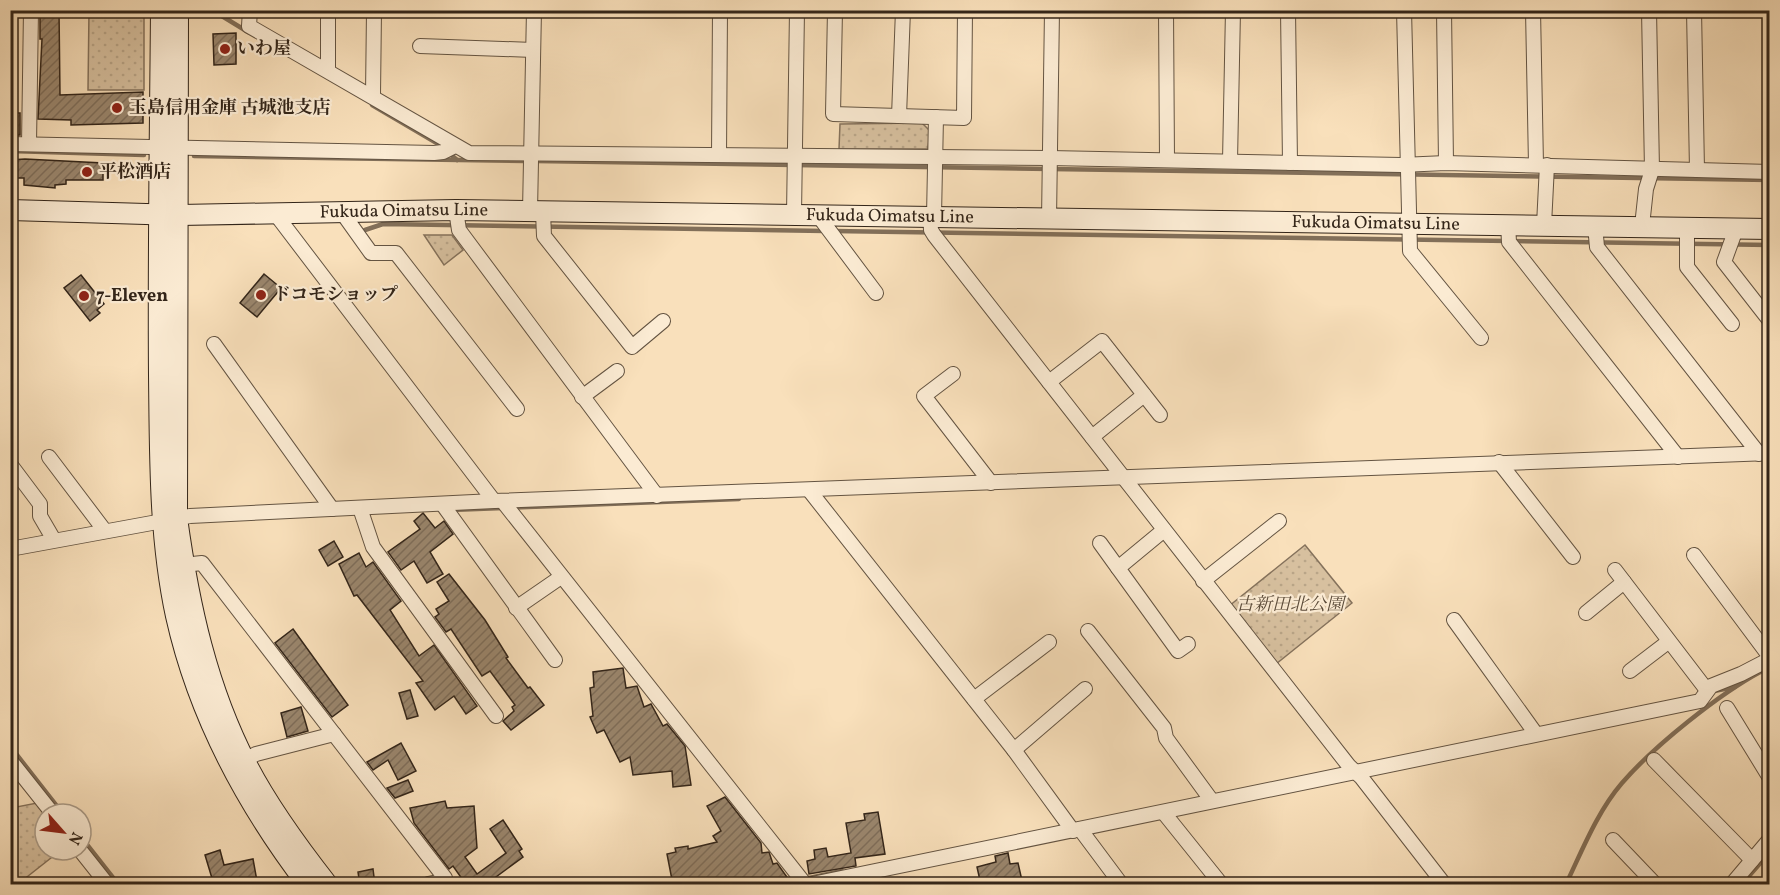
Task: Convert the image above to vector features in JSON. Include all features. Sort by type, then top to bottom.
[{"type":"street","points":[[29,144],[31,10]]},
{"type":"street","points":[[161,10],[169,148],[180,215],[170,520],[183,565],[196,630],[226,720],[245,760],[281,822],[327,885]]},
{"type":"street","points":[[178,10],[169,148],[158,214],[176,615],[211,724],[236,778],[283,853],[307,885]]},
{"type":"street","points":[[250,10],[249,26],[411,117],[416,125],[449,149]]},
{"type":"street","points":[[328,10],[328,70]]},
{"type":"street","points":[[373,96],[374,10]]},
{"type":"street","points":[[534,10],[532,154],[544,236],[632,347],[663,321]]},
{"type":"street","points":[[718,155],[720,10]]},
{"type":"street","points":[[794,214],[797,10]]},
{"type":"street","points":[[835,10],[833,114],[964,118],[966,10]]},
{"type":"street","points":[[899,116],[903,10]]},
{"type":"street","points":[[1049,219],[1052,10]]},
{"type":"street","points":[[1166,10],[1167,160]]},
{"type":"street","points":[[1230,161],[1233,10]]},
{"type":"street","points":[[1288,10],[1290,163]]},
{"type":"street","points":[[1404,10],[1410,251],[1481,338]]},
{"type":"street","points":[[1444,10],[1446,163]]},
{"type":"street","points":[[1533,10],[1544,170],[1544,225]]},
{"type":"street","points":[[1642,226],[1650,175],[1649,10]]},
{"type":"street","points":[[1694,10],[1697,170]]},
{"type":"street","points":[[420,46],[533,50]]},
{"type":"street","points":[[936,117],[932,224],[1049,382],[1128,481],[1203,581],[1444,885]]},
{"type":"street","points":[[10,144],[169,148],[449,149],[469,153],[718,155],[793,161],[935,163],[1230,161],[1407,171],[1446,163],[1650,175],[1697,170],[1770,172]]},
{"type":"street","name":"Fukuda Oimatsu Line","points":[[10,210],[180,215],[341,211],[457,221],[794,214],[825,226],[1049,219],[1410,235],[1508,234],[1544,225],[1596,236],[1642,226],[1687,239],[1732,239],[1770,229]]},
{"type":"street","points":[[341,211],[370,253],[396,253],[517,409]]},
{"type":"street","points":[[274,212],[804,882],[1073,828],[1164,813],[1211,798],[1534,730],[1700,701],[1705,692],[1770,658],[1694,555]]},
{"type":"street","points":[[457,221],[582,397],[657,496]]},
{"type":"street","points":[[825,226],[876,293]]},
{"type":"street","points":[[1508,234],[1678,457]]},
{"type":"street","points":[[1596,236],[1766,455]]},
{"type":"street","points":[[1687,239],[1687,267],[1732,324]]},
{"type":"street","points":[[1732,239],[1724,262],[1770,321]]},
{"type":"street","points":[[1049,382],[1102,341],[1160,415]]},
{"type":"street","points":[[214,344],[332,509]]},
{"type":"street","points":[[582,397],[617,371]]},
{"type":"street","points":[[953,374],[924,396],[991,483]]},
{"type":"street","points":[[1092,437],[1144,395]]},
{"type":"street","points":[[10,549],[170,520],[332,509],[361,513],[657,496],[812,494],[991,483],[1128,481],[1766,455]]},
{"type":"street","points":[[49,458],[105,531]]},
{"type":"street","points":[[10,464],[40,504],[40,516],[54,540]]},
{"type":"street","points":[[1502,466],[1574,557]]},
{"type":"street","points":[[812,494],[1073,828],[1121,885]]},
{"type":"street","points":[[445,509],[555,660]]},
{"type":"street","points":[[361,513],[373,547],[496,716]]},
{"type":"street","points":[[1203,581],[1279,521]]},
{"type":"street","points":[[1118,568],[1164,530]]},
{"type":"street","points":[[1100,543],[1178,651],[1188,644]]},
{"type":"street","points":[[183,565],[202,563],[445,882]]},
{"type":"street","points":[[1616,570],[1705,692]]},
{"type":"street","points":[[516,608],[561,577]]},
{"type":"street","points":[[1586,613],[1624,582]]},
{"type":"street","points":[[1454,620],[1534,730]]},
{"type":"street","points":[[1088,631],[1164,728],[1166,738],[1211,798]]},
{"type":"street","points":[[974,699],[1049,642]]},
{"type":"street","points":[[1630,671],[1668,642]]},
{"type":"street","points":[[1014,750],[1085,689]]},
{"type":"street","points":[[1727,708],[1770,778]]},
{"type":"street","points":[[245,760],[256,754],[334,734]]},
{"type":"street","points":[[10,760],[43,802]]},
{"type":"street","points":[[1654,760],[1752,860]]},
{"type":"street","points":[[1164,813],[1221,885]]},
{"type":"street","points":[[1732,885],[1770,839]]},
{"type":"street","points":[[1613,840],[1655,885]]},
{"type":"street","points":[[90,862],[107,885]]},
{"type":"street","points":[[428,885],[445,882]]},
{"type":"green space","points":[[89,11],[144,11],[144,90],[88,90]]},
{"type":"green space","points":[[922,123],[930,131],[928,149],[839,149],[840,124]]},
{"type":"green space","points":[[424,235],[452,235],[463,250],[444,265]]},
{"type":"green space","name":"古新田北公園","points":[[1305,545],[1352,603],[1276,664],[1229,606]]},
{"type":"green space","points":[[33,804],[33,862],[46,862],[18,884],[11,874],[11,808]]},
{"type":"building","points":[[40,10],[59,10],[60,95],[143,92],[143,123],[71,125],[71,120],[38,119],[42,39],[40,39]]},
{"type":"building","name":"いわ屋","points":[[236,33],[236,64],[214,65],[213,34]]},
{"type":"building","points":[[10,113],[20,113],[20,135],[10,135]]},
{"type":"building","points":[[10,160],[103,163],[103,180],[66,180],[66,184],[55,185],[55,188],[24,185],[24,178],[10,178]]},
{"type":"building","name":"ドコモショップ","points":[[264,274],[281,288],[257,317],[240,303]]},
{"type":"building","name":"7-Eleven","points":[[81,275],[104,304],[97,310],[100,313],[90,321],[64,288]]},
{"type":"building","points":[[423,513],[435,528],[444,521],[453,534],[430,552],[443,574],[427,583],[414,561],[401,570],[388,552],[420,529],[414,521]]},
{"type":"building","points":[[334,541],[343,557],[328,566],[319,550]]},
{"type":"building","points":[[359,553],[366,567],[373,562],[401,601],[390,610],[419,656],[434,645],[477,706],[466,714],[454,696],[435,710],[416,683],[423,681],[357,595],[354,596],[339,564]]},
{"type":"building","points":[[449,574],[485,620],[508,657],[506,658],[544,705],[511,730],[503,721],[514,711],[512,707],[515,705],[490,671],[482,676],[451,629],[446,632],[435,617],[439,614],[436,609],[449,601],[437,582]]},
{"type":"building","points":[[293,629],[348,705],[332,717],[275,643]]},
{"type":"building","points":[[623,668],[626,688],[637,686],[644,707],[651,704],[663,726],[667,724],[685,746],[691,785],[673,787],[672,771],[633,775],[630,757],[620,762],[604,730],[597,733],[590,717],[593,716],[590,688],[594,687],[593,672]]},
{"type":"building","points":[[410,690],[418,716],[407,719],[399,693]]},
{"type":"building","points":[[301,707],[308,731],[287,737],[281,713]]},
{"type":"building","points":[[401,743],[416,771],[398,780],[388,760],[373,770],[367,762]]},
{"type":"building","points":[[408,780],[413,791],[395,798],[387,788]]},
{"type":"building","points":[[725,797],[761,843],[762,853],[769,852],[773,864],[777,863],[789,880],[762,885],[673,885],[667,854],[676,852],[675,848],[688,846],[688,849],[717,842],[713,836],[721,831],[707,806]]},
{"type":"building","points":[[445,801],[447,808],[474,806],[477,848],[465,857],[477,874],[506,853],[490,829],[503,820],[522,849],[519,851],[523,857],[485,885],[462,885],[465,883],[453,866],[449,869],[414,823],[410,808]]},
{"type":"building","points":[[878,812],[885,854],[855,858],[856,866],[809,874],[807,861],[815,859],[814,850],[826,848],[828,857],[851,853],[846,823],[865,820],[864,814]]},
{"type":"building","points":[[220,850],[224,865],[253,859],[257,881],[214,885],[205,855]]},
{"type":"building","points":[[1008,853],[1010,864],[1018,863],[1023,885],[981,885],[977,867],[996,862],[995,856]]},
{"type":"building","points":[[373,869],[375,885],[360,885],[358,872]]},
{"type":"waterway","points":[[212,10],[248,32]]},
{"type":"waterway","points":[[372,105],[440,145],[457,160]]},
{"type":"waterway","points":[[10,151],[144,155]]},
{"type":"waterway","points":[[194,156],[525,161]]},
{"type":"waterway","points":[[536,161],[1770,180]]},
{"type":"waterway","points":[[365,230],[383,224],[825,231]]},
{"type":"waterway","points":[[833,231],[1770,245]]},
{"type":"waterway","points":[[451,510],[739,499]]},
{"type":"waterway","points":[[1566,884],[1598,819],[1622,783],[1651,753],[1688,722],[1726,693],[1762,671]]},
{"type":"waterway","points":[[1714,691],[1735,687]]},
{"type":"waterway","points":[[10,746],[54,802]]},
{"type":"waterway","points":[[93,852],[118,884]]},
{"type":"waterway","points":[[1742,884],[1770,852]]},
{"type":"waterway","points":[[781,884],[842,871]]},
{"type":"waterway","points":[[402,884],[428,879]]},
{"type":"place","name":"いわ屋","points":[[225,49]]},
{"type":"place","name":"玉島信用金庫 古城池支店","points":[[117,108]]},
{"type":"place","name":"平松酒店","points":[[87,172]]},
{"type":"place","name":"ドコモショップ","points":[[261,295]]},
{"type":"place","name":"7-Eleven","points":[[84,296]]}]
